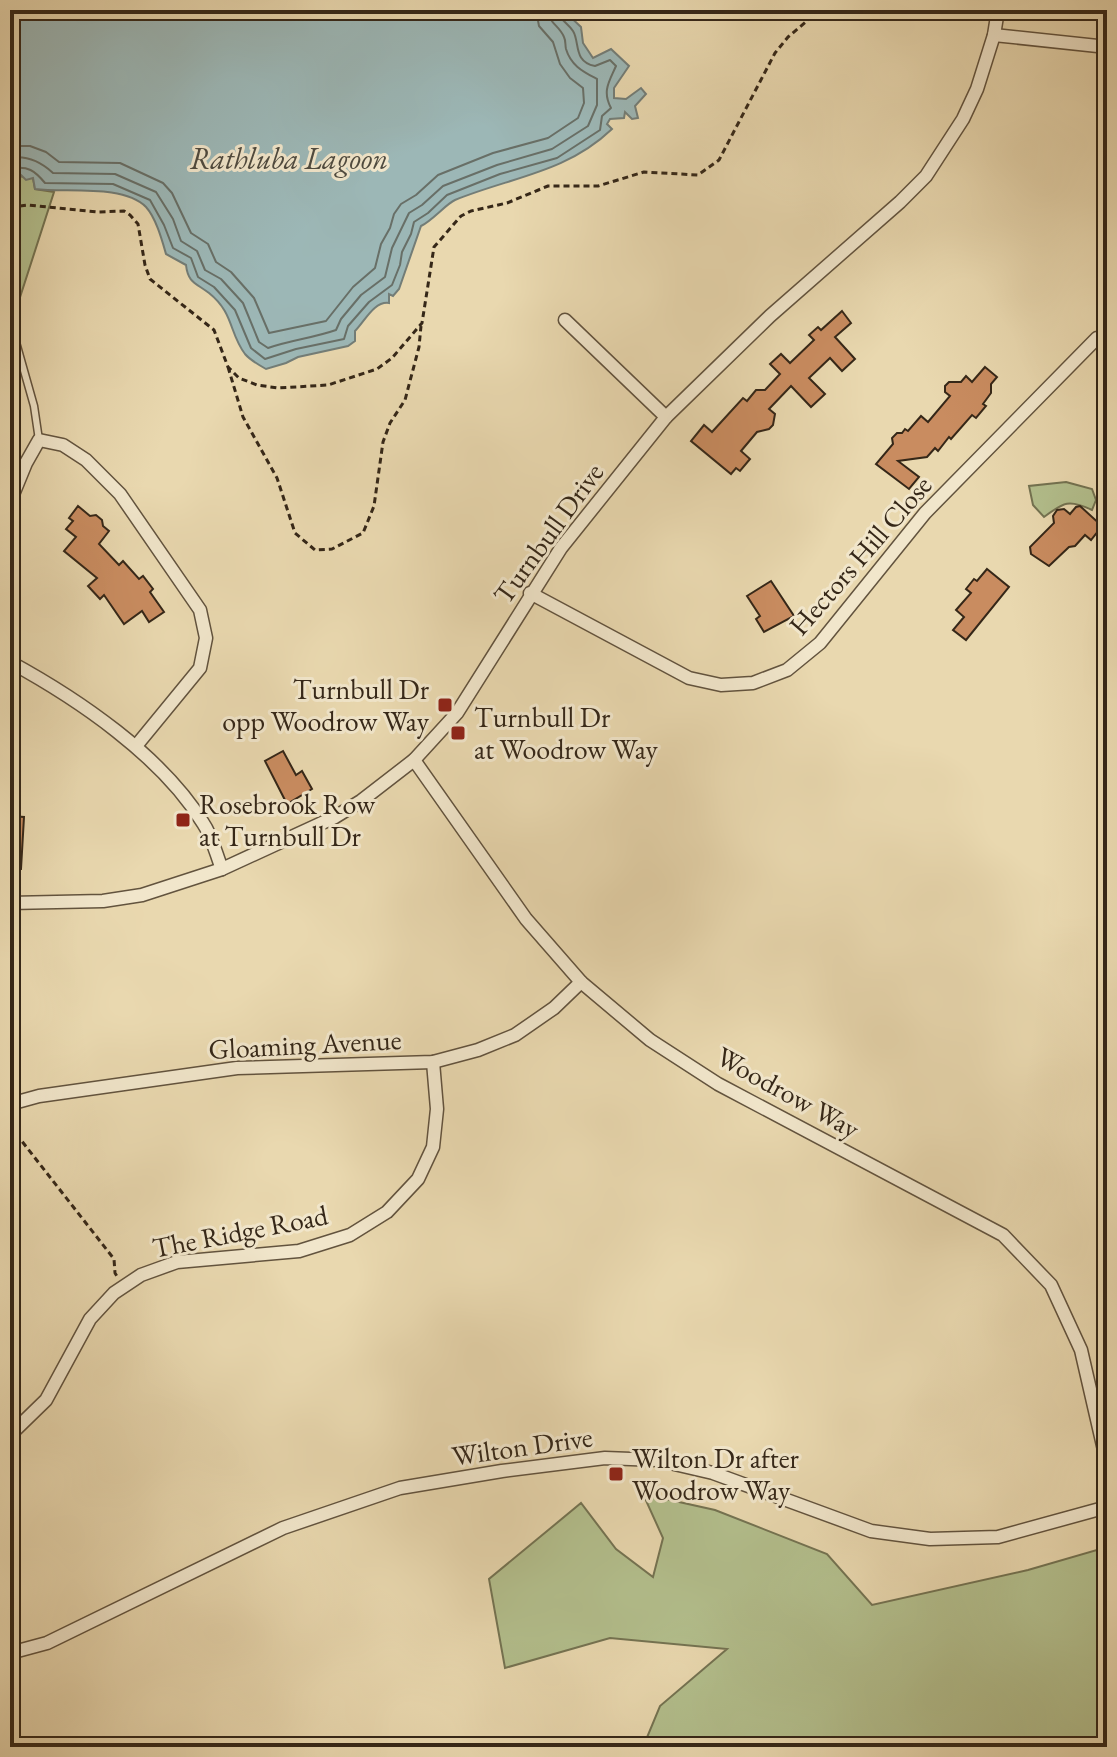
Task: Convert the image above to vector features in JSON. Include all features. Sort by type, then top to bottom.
[{"type":"street","name":"Turnbull Drive","points":[[10,903],[103,901],[142,895],[222,869],[335,817],[414,760],[457,713],[561,548],[666,417],[747,337],[926,176],[963,119],[977,89],[994,35],[998,10]]},
{"type":"street","points":[[994,35],[1107,47]]},
{"type":"street","points":[[565,320],[666,417]]},
{"type":"street","name":"Hectors Hill Close","points":[[530,593],[689,678],[721,685],[753,683],[787,670],[820,643],[925,513],[1097,338]]},
{"type":"street","points":[[10,502],[39,440],[63,445],[86,460],[120,494],[200,610],[206,638],[200,668],[136,746]]},
{"type":"street","points":[[10,662],[42,679],[136,746],[167,776],[204,824],[222,869]]},
{"type":"street","name":"Woodrow Way","points":[[414,760],[526,919],[581,982],[650,1040],[718,1084],[1003,1235],[1051,1285],[1081,1350],[1107,1463]]},
{"type":"street","name":"Gloaming Avenue","points":[[10,1104],[54,1094],[237,1068],[433,1062],[478,1050],[515,1035],[554,1008],[581,982]]},
{"type":"street","name":"The Ridge Road","points":[[10,1435],[46,1400],[90,1319],[124,1286],[141,1275],[177,1262],[299,1251],[350,1235],[387,1212],[418,1179],[433,1147],[437,1109],[433,1062]]},
{"type":"street","name":"Wilton Drive","points":[[10,1653],[47,1643],[283,1528],[400,1488],[502,1471],[605,1458],[657,1460],[713,1473],[871,1531],[930,1539],[998,1537],[1107,1507]]},
{"type":"lane","points":[[10,321],[34,406],[39,440]]},
{"type":"path","points":[[10,207],[28,205],[97,212],[124,211],[130,215],[138,224],[150,279],[214,330],[243,417],[277,478],[295,533],[315,550],[332,549],[363,533],[374,506],[383,442],[390,423],[405,400],[419,347],[434,247],[461,216],[507,203],[548,186],[598,186],[644,172],[698,175],[719,160],[775,53],[788,37],[820,10]]},
{"type":"path","points":[[228,367],[239,378],[257,385],[278,388],[328,385],[377,369],[392,358],[422,323]]},
{"type":"path","points":[[10,1126],[114,1259],[115,1273],[124,1286]]},
{"type":"green space","points":[[10,175],[33,178],[35,189],[54,192],[13,319],[10,320]]},
{"type":"green space","points":[[1066,482],[1092,489],[1096,500],[1092,510],[1072,503],[1044,517],[1033,505],[1029,486]]},
{"type":"green space","points":[[643,1494],[715,1510],[827,1554],[872,1605],[1028,1570],[1107,1547],[1107,1747],[643,1747],[660,1706],[727,1649],[610,1638],[505,1668],[489,1579],[581,1503],[616,1549],[653,1577],[663,1538]]},
{"type":"water","name":"Rathluba Lagoon","points":[[12,10],[563,10],[581,27],[583,43],[593,58],[611,49],[629,66],[614,88],[614,98],[626,99],[641,88],[646,94],[635,106],[638,118],[632,119],[625,112],[624,118],[610,119],[607,124],[612,129],[576,155],[557,165],[455,200],[421,226],[399,289],[393,296],[389,294],[389,303],[379,305],[370,312],[355,331],[355,341],[348,346],[298,357],[266,369],[245,354],[223,308],[191,279],[186,265],[166,254],[156,223],[146,207],[136,200],[109,192],[35,189],[33,178],[26,180],[21,175],[10,175]]},
{"type":"building","points":[[842,311],[851,323],[835,337],[855,359],[842,371],[830,358],[809,378],[825,394],[811,407],[791,386],[769,409],[775,414],[773,425],[757,432],[741,451],[750,459],[740,471],[736,468],[731,474],[691,441],[704,425],[712,432],[743,398],[747,401],[756,390],[765,390],[780,374],[770,364],[781,354],[790,363],[814,340],[809,335],[818,327],[821,330]]},
{"type":"building","points":[[985,367],[997,377],[983,404],[986,406],[976,418],[972,415],[938,451],[935,448],[927,457],[898,461],[919,477],[909,489],[876,464],[893,444],[892,438],[897,433],[905,429],[908,431],[921,416],[928,422],[950,396],[945,392],[949,382],[961,382],[966,376],[972,382]]},
{"type":"building","points":[[78,506],[90,516],[96,515],[102,520],[109,531],[99,544],[119,565],[123,561],[139,579],[143,576],[164,612],[149,622],[142,611],[124,624],[104,595],[100,599],[88,586],[97,578],[64,551],[76,537],[66,529],[73,521],[69,518]]},
{"type":"building","points":[[1080,506],[1102,526],[1091,540],[1085,535],[1049,566],[1031,554],[1030,547],[1054,523],[1053,516],[1057,510],[1064,509],[1070,514]]},
{"type":"building","points":[[987,569],[1009,587],[966,640],[953,630],[964,617],[956,610],[971,593],[966,589]]},
{"type":"building","points":[[771,581],[794,616],[764,632],[756,619],[760,616],[747,596]]},
{"type":"building","points":[[283,751],[296,775],[302,771],[312,789],[287,804],[265,761]]},
{"type":"building","points":[[10,816],[24,817],[21,869],[10,868]]},
{"type":"place","name":"Turnbull Dr opp Woodrow Way","points":[[445,705]]},
{"type":"place","name":"Turnbull Dr at Woodrow Way","points":[[458,733]]},
{"type":"place","name":"Rosebrook Row at Turnbull Dr","points":[[183,820]]},
{"type":"place","name":"Wilton Dr after Woodrow Way","points":[[616,1474]]}]
